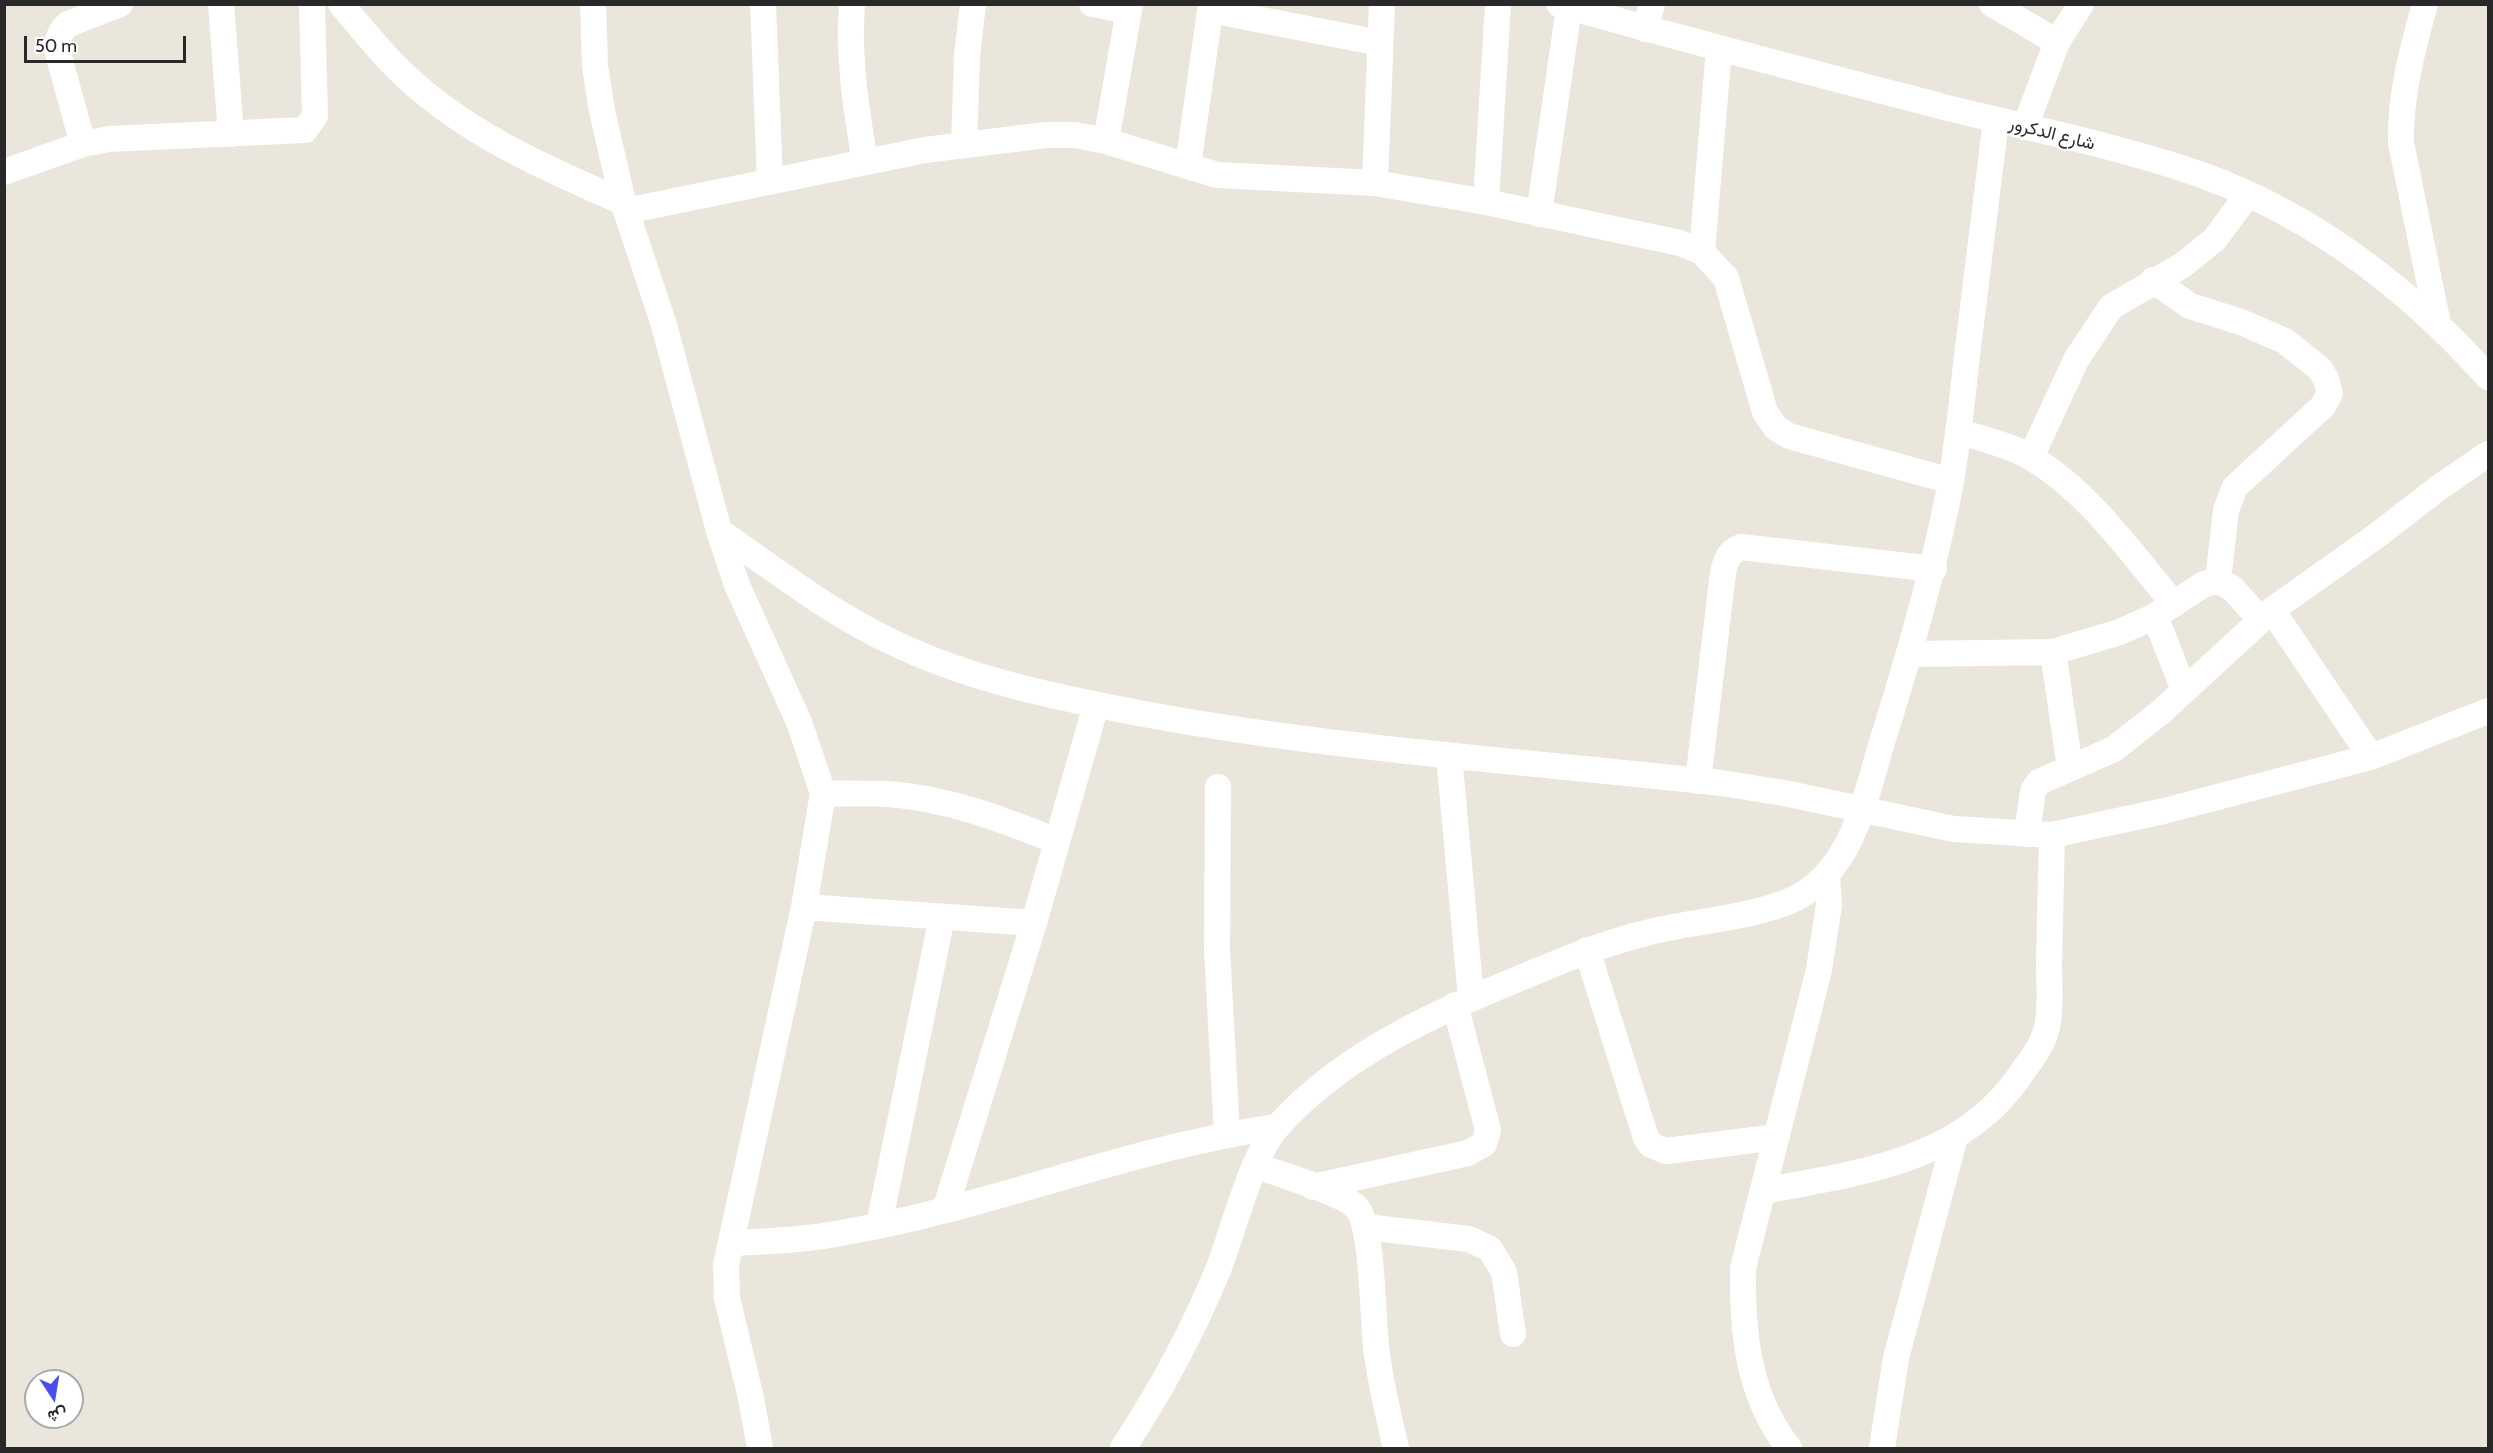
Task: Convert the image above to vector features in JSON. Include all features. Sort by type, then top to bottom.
[{"type":"street","points":[[83,144],[57,50],[63,28],[90,10],[120,4]]},
{"type":"street","points":[[221,4],[231,134]]},
{"type":"street","points":[[4,172],[83,144],[123,137],[289,132],[309,127],[315,116],[312,4]]},
{"type":"street","points":[[341,4],[396,68],[466,123],[545,169],[624,206],[964,145],[1046,135],[1075,135],[1106,141],[1227,176],[1375,183],[1486,202],[1680,243],[1702,252],[1726,278],[1766,412],[1776,428],[1804,441],[1951,481]]},
{"type":"street","points":[[593,4],[595,66],[624,206],[664,325],[719,531],[737,585],[799,722],[823,793],[804,907],[726,1265],[727,1298],[751,1398],[760,1449]]},
{"type":"street","points":[[763,4],[770,180]]},
{"type":"street","points":[[852,4],[854,100],[865,162]]},
{"type":"street","points":[[964,145],[967,56],[973,4]]},
{"type":"street","points":[[1092,4],[1129,8],[1106,141]]},
{"type":"street","points":[[1375,183],[1382,4]]},
{"type":"street","points":[[1486,202],[1498,4]]},
{"type":"street","points":[[1992,4],[2057,42]]},
{"type":"street","points":[[2025,127],[2057,42],[2081,4]]},
{"type":"street","points":[[2425,4],[2406,78],[2400,113],[2401,143],[2438,324]]},
{"type":"street","points":[[1539,214],[1564,6]]},
{"type":"street","name":"شارع الدكرور","points":[[1564,6],[1649,17],[1719,49],[2180,167],[2248,194],[2299,220],[2348,250],[2394,284],[2438,324],[2488,377]]},
{"type":"street","points":[[1188,166],[1210,7],[1380,43]]},
{"type":"street","points":[[1702,252],[1719,49]]},
{"type":"street","points":[[1123,1449],[1149,1409],[1187,1341],[1219,1269],[1255,1165],[1276,1127],[1329,1078],[1386,1041],[1463,1001],[1587,950],[1689,922],[1772,907],[1802,895],[1827,875],[1841,856],[1861,811],[1934,569],[1958,431],[1996,120]]},
{"type":"street","points":[[2031,457],[2060,391],[2089,339],[2111,307],[2183,264],[2215,239],[2248,194]]},
{"type":"street","points":[[2153,280],[2190,306],[2241,322],[2285,341],[2320,369],[2330,393],[2323,406],[2235,487],[2224,523],[2218,581]]},
{"type":"street","points":[[1958,431],[2031,457],[2098,513],[2165,610],[2184,690]]},
{"type":"street","points":[[1763,1191],[1873,1170],[1912,1158],[1955,1137],[1997,1105],[2009,1091],[2044,1036],[2048,1022],[2036,785],[2043,778],[2114,749],[2184,690],[2266,615],[2488,454]]},
{"type":"street","points":[[719,531],[807,592],[890,642],[936,661],[1096,705],[1270,735],[1698,781],[1784,793],[1954,829],[2039,834],[2164,811],[2371,757],[2488,711]]},
{"type":"street","points":[[1698,781],[1723,573],[1726,559],[1733,550],[1741,547],[1934,569]]},
{"type":"street","points":[[1910,654],[2053,652],[2120,632],[2165,610],[2204,584],[2218,581],[2232,588],[2266,615],[2371,757]]},
{"type":"street","points":[[2053,652],[2070,768]]},
{"type":"street","points":[[945,1210],[1034,923],[1096,705]]},
{"type":"street","points":[[1313,1187],[1468,1153],[1484,1144],[1488,1130],[1463,1001],[1449,755]]},
{"type":"street","points":[[1218,788],[1216,950],[1227,1134]]},
{"type":"street","points":[[823,793],[889,794],[960,807],[998,818],[1056,841]]},
{"type":"street","points":[[1789,1449],[1763,1408],[1751,1374],[1744,1327],[1743,1268],[1826,936],[1827,875]]},
{"type":"street","points":[[804,907],[1034,923]]},
{"type":"street","points":[[879,1225],[942,917]]},
{"type":"street","points":[[1587,950],[1646,1138],[1651,1145],[1666,1151],[1777,1137]]},
{"type":"street","points":[[732,1243],[790,1240],[842,1233],[945,1210],[1227,1134],[1276,1127]]},
{"type":"street","points":[[1882,1449],[1896,1358],[1955,1137]]},
{"type":"street","points":[[1255,1165],[1355,1205],[1366,1227],[1377,1355],[1396,1449]]},
{"type":"street","points":[[1366,1227],[1468,1239],[1490,1249],[1504,1272],[1513,1334]]}]
